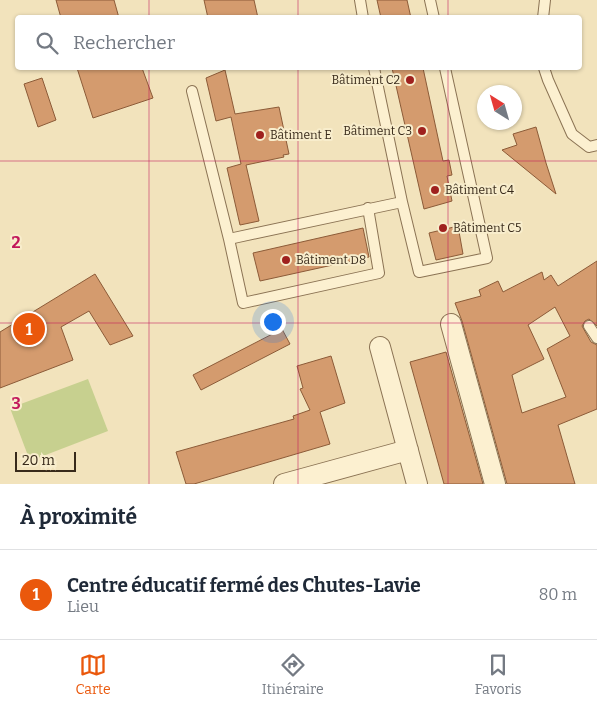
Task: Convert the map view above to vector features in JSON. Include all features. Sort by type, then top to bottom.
[{"type":"street","points":[[451,324],[496,484]]},
{"type":"street","points":[[380,347],[417,484]]},
{"type":"street","points":[[284,484],[408,450]]},
{"type":"lane","points":[[360,0],[362,15]]},
{"type":"lane","points":[[430,0],[433,15]]},
{"type":"lane","points":[[543,15],[545,0]]},
{"type":"lane","points":[[374,70],[402,202],[419,272],[488,258],[445,70]]},
{"type":"lane","points":[[545,70],[572,134],[589,147],[597,145]]},
{"type":"lane","points":[[192,92],[243,303],[379,272],[368,208]]},
{"type":"lane","points":[[229,239],[402,202]]},
{"type":"lane","points":[[590,326],[597,338]]},
{"type":"green space","points":[[88,379],[108,431],[30,461],[10,408]]},
{"type":"building","points":[[56,0],[114,0],[118,15],[60,15]]},
{"type":"building","points":[[204,0],[254,0],[257,15],[207,15]]},
{"type":"building","points":[[377,0],[407,0],[410,15],[380,15]]},
{"type":"building","points":[[78,70],[143,70],[153,98],[93,118]]},
{"type":"building","points":[[225,70],[235,114],[279,107],[289,154],[283,155],[284,157],[246,165],[259,221],[240,225],[227,168],[241,164],[231,117],[216,121],[206,78]]},
{"type":"building","points":[[392,70],[423,70],[443,161],[449,160],[452,175],[447,176],[452,201],[424,209]]},
{"type":"building","points":[[42,78],[56,120],[38,127],[24,84]]},
{"type":"building","points":[[536,127],[556,194],[502,150],[517,145],[513,134]]},
{"type":"building","points":[[458,226],[463,254],[436,260],[429,233]]},
{"type":"building","points":[[363,228],[369,257],[260,281],[253,253]]},
{"type":"building","points":[[597,261],[597,326],[589,319],[582,326],[591,342],[597,345],[597,409],[558,425],[575,484],[507,484],[462,321],[455,303],[481,296],[479,290],[498,281],[503,292],[542,272],[544,280],[551,275],[558,286]],"holes":[[[555,307],[570,336],[547,349],[566,397],[522,413],[512,375],[544,359],[528,325]]]},
{"type":"building","points":[[95,274],[133,336],[110,345],[89,311],[61,327],[73,360],[0,388],[0,332]]},
{"type":"building","points":[[282,329],[290,344],[201,390],[193,375]]},
{"type":"building","points":[[446,352],[483,484],[444,484],[410,362]]},
{"type":"building","points":[[331,356],[345,403],[320,412],[330,444],[194,484],[186,484],[176,452],[294,419],[293,416],[310,410],[300,389],[303,388],[297,366]]},
{"type":"place","name":"Bâtiment C2","points":[[410,80]]},
{"type":"place","name":"Bâtiment C3","points":[[422,131]]},
{"type":"place","name":"Bâtiment E","points":[[260,135]]},
{"type":"place","name":"Bâtiment C4","points":[[435,190]]},
{"type":"place","name":"Bâtiment C5","points":[[443,228]]},
{"type":"place","name":"Bâtiment D8","points":[[286,260]]},
{"type":"place","name":"Centre éducatif fermé des Chutes-Lavie","points":[[29,329]]}]
